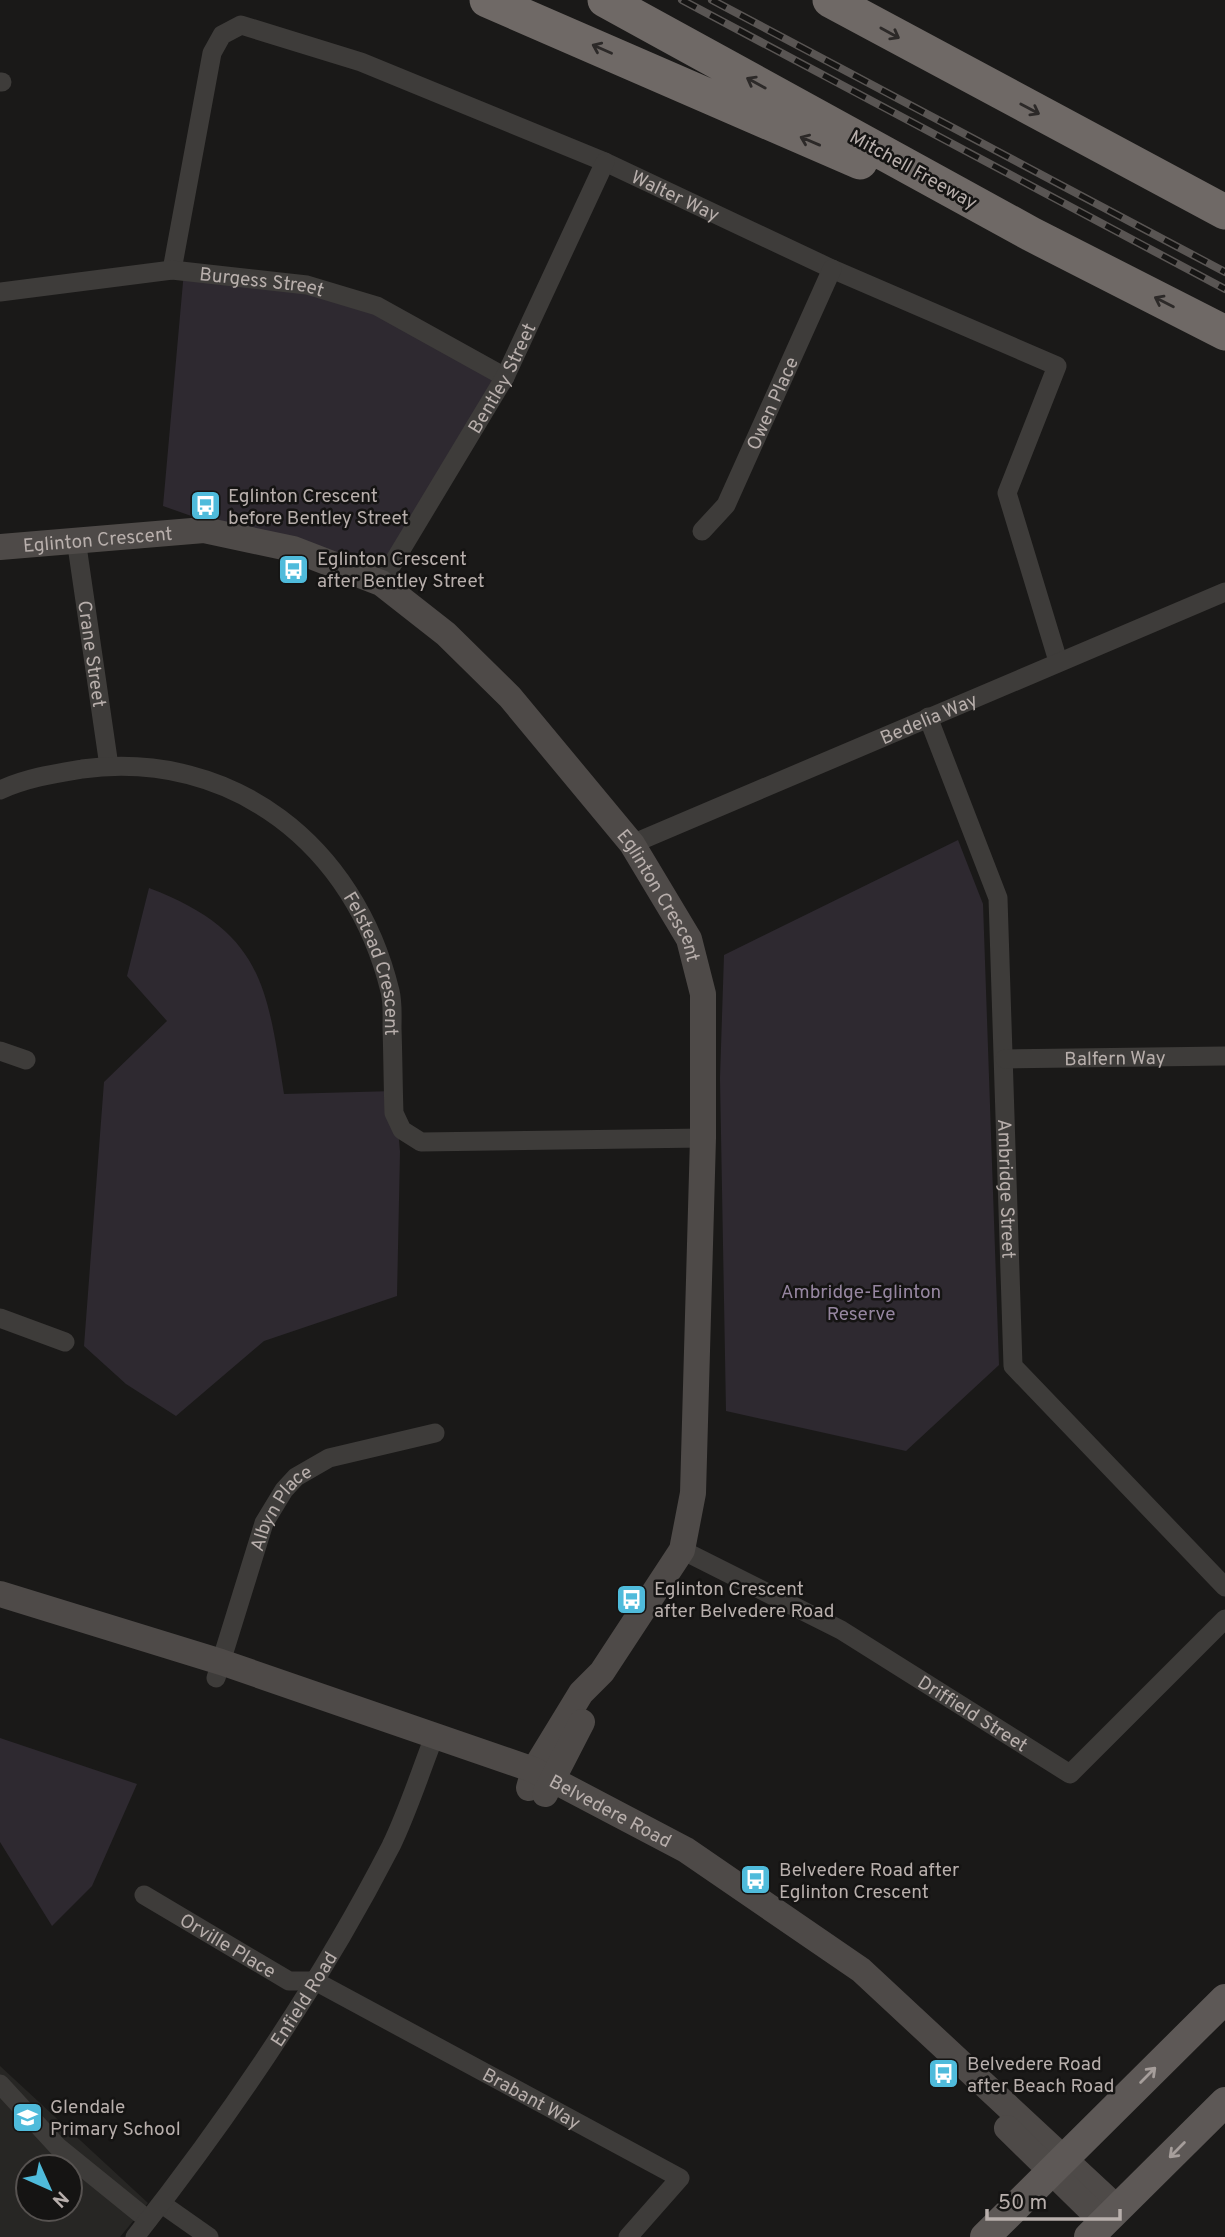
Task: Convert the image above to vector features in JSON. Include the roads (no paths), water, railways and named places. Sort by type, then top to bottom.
[{"type":"highway","points":[[487,0],[737,110],[1031,234]]},
{"type":"highway","name":"Mitchell Freeway","points":[[605,0],[1031,234],[1225,334]]},
{"type":"highway","points":[[830,0],[1225,212]]},
{"type":"main road","points":[[985,2237],[1225,1999]]},
{"type":"main road","points":[[1104,2223],[1225,2102]]},
{"type":"street","name":"Walter Way","points":[[172,270],[212,53],[222,35],[241,25],[360,62],[604,162],[832,269],[1057,366],[1007,493],[1058,661]]},
{"type":"street","name":"Bentley Street","points":[[381,583],[505,377],[604,162]]},
{"type":"street","name":"Owen Place","points":[[702,531],[726,505],[832,269]]},
{"type":"street","name":"Burgess Street","points":[[0,292],[172,270],[307,285],[377,306],[505,377]]},
{"type":"street","name":"Eglinton Crescent","points":[[0,547],[204,530],[293,549],[381,583],[446,634],[510,697],[632,844],[689,939],[703,994],[703,1139],[693,1493],[682,1550],[602,1672],[581,1693],[540,1783]]},
{"type":"street","name":"Crane Street","points":[[75,540],[109,766]]},
{"type":"street","name":"Bedelia Way","points":[[632,844],[1225,592]]},
{"type":"street","name":"Ambridge Street","points":[[928,717],[998,898],[1013,1366],[1225,1587]]},
{"type":"street","name":"Felstead Crescent","points":[[0,790],[30,777],[109,766],[175,769],[227,786],[282,819],[327,863],[363,913],[391,993],[394,1113],[402,1130],[421,1142],[703,1139]]},
{"type":"street","points":[[0,1051],[26,1060]]},
{"type":"street","name":"Balfern Way","points":[[1005,1059],[1225,1056]]},
{"type":"street","points":[[0,1318],[65,1342]]},
{"type":"street","name":"Albyn Place","points":[[219,1670],[264,1523],[284,1490],[296,1477],[329,1458],[435,1433]]},
{"type":"street","name":"Driffield Street","points":[[682,1550],[841,1630],[1070,1774],[1225,1619]]},
{"type":"street","name":"Belvedere Road","points":[[0,1594],[540,1783],[686,1850],[861,1970],[1058,2165],[1104,2223]]},
{"type":"street","name":"Belvedere Road","points":[[0,1607],[219,1670]]},
{"type":"street","name":"Enfield Road","points":[[135,2237],[162,2204],[315,1981],[392,1844],[431,1744]]},
{"type":"street","name":"Orville Place","points":[[144,1895],[289,1981],[315,1981]]},
{"type":"street","name":"Brabant Way","points":[[315,1981],[680,2179],[628,2237]]},
{"type":"street","points":[[0,2084],[58,2147],[148,2220]]},
{"type":"street","points":[[162,2204],[209,2237]]},
{"type":"railway","points":[[682,0],[1225,289]]},
{"type":"railway","points":[[712,0],[1225,272]]},
{"type":"place","name":"Eglinton Crescent before Bentley Street","points":[[205,506]]},
{"type":"place","name":"Eglinton Crescent after Bentley Street","points":[[294,569]]},
{"type":"place","name":"Eglinton Crescent after Belvedere Road","points":[[631,1599]]},
{"type":"place","name":"Belvedere Road after Eglinton Crescent","points":[[756,1880]]},
{"type":"place","name":"Belvedere Road after Beach Road","points":[[944,2074]]},
{"type":"place","name":"Glendale Primary School","points":[[27,2117]]},
{"type":"park label","name":"Ambridge-Eglinton Reserve","points":[[861,1302]]}]
